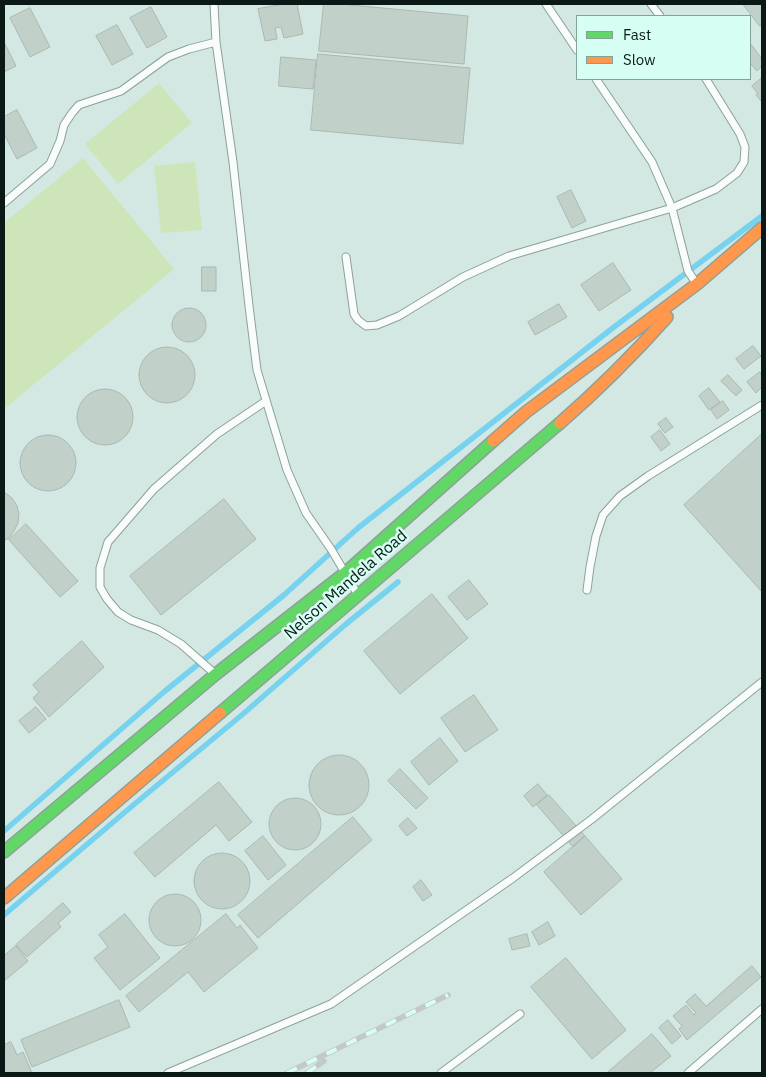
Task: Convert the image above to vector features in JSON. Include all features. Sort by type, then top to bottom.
[{"type":"main road","name":"Nelson Mandela Road","points":[[4,852],[216,674],[345,573],[526,412],[697,284],[762,228]]},
{"type":"main road","name":"Nelson Mandela Road","points":[[4,898],[575,410],[643,344],[697,284]]},
{"type":"lane","points":[[214,4],[216,42],[233,162],[257,370],[287,470],[306,513],[331,549],[358,596]]},
{"type":"lane","points":[[546,4],[576,49]]},
{"type":"lane","points":[[651,4],[659,15]]},
{"type":"lane","points":[[4,203],[50,164],[60,141],[64,125],[79,105],[122,91],[168,57],[216,42]]},
{"type":"lane","points":[[597,80],[652,162],[672,208],[688,271],[697,284]]},
{"type":"lane","points":[[346,256],[354,314],[366,326],[377,325],[399,316],[463,277],[508,256],[672,208],[716,189],[737,173],[744,162],[745,147],[740,134],[707,80]]},
{"type":"lane","points":[[216,674],[180,644],[158,630],[131,620],[118,612],[100,587],[100,568],[108,542],[154,489],[217,434],[266,401]]},
{"type":"lane","points":[[587,590],[596,536],[603,515],[620,496],[648,476],[762,405]]},
{"type":"lane","points":[[168,1073],[331,1004],[521,872],[592,819],[762,682]]},
{"type":"lane","points":[[688,1073],[762,1009]]},
{"type":"lane","points":[[440,1073],[520,1014]]},
{"type":"green space","points":[[159,83],[192,123],[118,184],[85,144]]},
{"type":"green space","points":[[83,158],[174,269],[4,409],[4,223]]},
{"type":"green space","points":[[195,162],[202,230],[161,233],[154,166]]},
{"type":"building","points":[[284,4],[297,4],[303,34],[284,38],[281,27],[275,28],[277,39],[265,41],[258,9]]},
{"type":"building","points":[[324,4],[468,16],[464,64],[319,51]]},
{"type":"building","points":[[743,4],[762,4],[762,24],[760,26]]},
{"type":"building","points":[[151,7],[167,37],[147,48],[130,18]]},
{"type":"building","points":[[30,8],[50,47],[30,57],[10,18]]},
{"type":"building","points":[[117,25],[133,54],[112,65],[96,36]]},
{"type":"building","points":[[4,42],[16,66],[4,72]]},
{"type":"building","points":[[751,44],[762,59],[762,66],[757,71],[751,64]]},
{"type":"building","points":[[318,54],[470,68],[463,144],[311,130]]},
{"type":"building","points":[[281,57],[316,60],[313,89],[279,86]]},
{"type":"building","points":[[762,78],[762,102],[752,86]]},
{"type":"building","points":[[17,110],[37,148],[17,159],[4,134],[4,117]]},
{"type":"building","points":[[571,190],[586,221],[572,228],[557,197]]},
{"type":"building","points":[[613,263],[631,290],[599,311],[581,285]]},
{"type":"building","points":[[202,267],[216,267],[216,291],[202,291]]},
{"type":"building","points":[[559,304],[567,317],[535,335],[528,322]]},
{"type":"building","points":[[189,308],[201,313],[206,325],[201,337],[189,342],[177,337],[172,325],[177,313]]},
{"type":"building","points":[[753,346],[761,356],[744,369],[736,359]]},
{"type":"building","points":[[161,347],[173,347],[187,355],[195,369],[193,386],[187,395],[173,403],[161,403],[151,398],[144,391],[139,381],[139,369],[144,359],[151,352]]},
{"type":"building","points":[[760,372],[762,387],[756,393],[747,382]]},
{"type":"building","points":[[728,375],[742,390],[736,396],[721,381]]},
{"type":"building","points":[[709,388],[720,402],[709,410],[699,396]]},
{"type":"building","points":[[105,389],[116,391],[125,397],[131,406],[133,417],[131,428],[125,437],[116,443],[105,445],[94,443],[85,437],[79,428],[77,417],[79,406],[85,397],[94,391]]},
{"type":"building","points":[[723,401],[729,410],[717,419],[711,410]]},
{"type":"building","points":[[666,418],[673,427],[665,433],[658,424]]},
{"type":"building","points":[[660,430],[670,444],[661,451],[651,437]]},
{"type":"building","points":[[762,434],[762,592],[684,505]]},
{"type":"building","points":[[48,435],[59,437],[68,443],[74,452],[76,463],[74,474],[68,483],[59,489],[48,491],[37,489],[28,483],[22,474],[20,463],[22,452],[28,443],[37,437]]},
{"type":"building","points":[[4,492],[12,498],[19,514],[18,523],[14,531],[4,541]]},
{"type":"building","points":[[224,499],[256,539],[161,615],[130,576]]},
{"type":"building","points":[[26,524],[78,581],[60,597],[9,540]]},
{"type":"building","points":[[469,580],[488,604],[467,620],[448,597]]},
{"type":"building","points":[[432,594],[468,638],[400,694],[364,651]]},
{"type":"building","points":[[82,641],[104,667],[49,717],[33,698],[39,692],[33,685]]},
{"type":"building","points":[[474,695],[498,730],[465,752],[441,718]]},
{"type":"building","points":[[36,707],[46,719],[29,733],[19,721]]},
{"type":"building","points":[[440,738],[458,761],[429,785],[411,762]]},
{"type":"building","points":[[333,755],[345,755],[356,760],[364,768],[369,779],[367,797],[356,810],[345,815],[333,815],[322,810],[314,802],[309,791],[309,779],[314,768],[322,760]]},
{"type":"building","points":[[400,769],[428,798],[416,809],[388,781]]},
{"type":"building","points":[[219,782],[252,822],[229,841],[216,825],[155,877],[134,853]]},
{"type":"building","points":[[538,784],[547,795],[533,807],[524,796]]},
{"type":"building","points":[[549,795],[585,836],[573,847],[537,805]]},
{"type":"building","points":[[295,798],[305,800],[313,806],[319,814],[321,824],[319,834],[313,842],[305,848],[295,850],[285,848],[277,842],[271,834],[269,824],[271,814],[277,806],[285,800]]},
{"type":"building","points":[[353,817],[372,840],[258,938],[238,915]]},
{"type":"building","points":[[408,818],[417,828],[407,836],[399,826]]},
{"type":"building","points":[[263,836],[286,865],[268,880],[245,851]]},
{"type":"building","points":[[585,836],[622,879],[581,915],[544,872]]},
{"type":"building","points":[[222,853],[237,858],[245,866],[250,881],[245,896],[237,904],[222,909],[207,904],[199,896],[194,881],[199,866],[207,858]]},
{"type":"building","points":[[421,880],[432,895],[423,901],[413,887]]},
{"type":"building","points":[[175,894],[189,898],[197,906],[201,920],[197,934],[189,942],[175,946],[161,942],[153,934],[149,920],[153,906],[161,898]]},
{"type":"building","points":[[63,903],[71,912],[58,923],[61,927],[27,957],[16,945]]},
{"type":"building","points":[[125,914],[160,958],[120,990],[94,958],[108,947],[99,935]]},
{"type":"building","points":[[226,914],[237,928],[240,925],[258,948],[204,992],[188,972],[139,1012],[126,996]]},
{"type":"building","points":[[548,922],[555,936],[539,945],[532,932]]},
{"type":"building","points":[[527,934],[530,946],[512,950],[509,939]]},
{"type":"building","points":[[16,946],[28,961],[4,981],[4,956]]},
{"type":"building","points":[[566,958],[626,1030],[592,1059],[531,987]]},
{"type":"building","points":[[752,966],[761,977],[687,1040],[679,1029],[682,1026],[673,1016],[686,1005],[694,1015],[696,1013],[686,1002],[695,994],[706,1006]]},
{"type":"building","points":[[119,1000],[130,1027],[32,1067],[21,1040]]},
{"type":"building","points":[[668,1020],[681,1036],[672,1044],[659,1028]]},
{"type":"building","points":[[652,1034],[671,1056],[650,1073],[607,1073]]},
{"type":"building","points":[[11,1042],[17,1055],[23,1052],[32,1073],[4,1073],[4,1045]]},
{"type":"waterway","points":[[4,831],[165,691],[284,595],[358,528],[614,327],[762,216]]},
{"type":"waterway","points":[[4,915],[398,582]]},
{"type":"railway","points":[[287,1073],[448,995]]},
{"type":"railway","points":[[307,1073],[324,1061]]},
{"type":"traffic: fast","points":[[220,713],[560,423]]},
{"type":"traffic: fast","points":[[4,852],[216,674],[345,573],[493,441]]},
{"type":"traffic: slow","points":[[493,441],[526,412],[697,284],[762,228]]},
{"type":"traffic: slow","points":[[560,423],[615,372],[667,317]]},
{"type":"traffic: slow","points":[[4,898],[220,713]]}]
